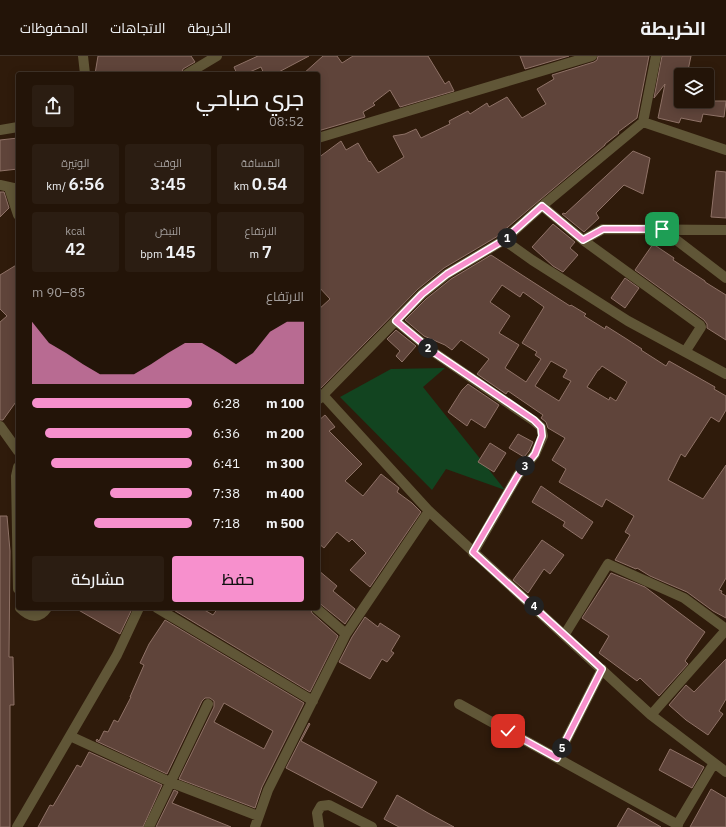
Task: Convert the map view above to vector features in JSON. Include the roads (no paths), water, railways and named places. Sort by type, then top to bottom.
[{"type":"street","points":[[83,56],[85,72]]},
{"type":"street","points":[[190,72],[217,56]]},
{"type":"street","points":[[320,137],[592,56]]},
{"type":"street","points":[[656,56],[643,122],[542,206],[504,240],[447,274],[422,294],[320,398],[429,511],[473,552],[565,634],[652,715],[726,772]]},
{"type":"street","points":[[643,122],[726,150]]},
{"type":"street","points":[[0,130],[16,127]]},
{"type":"street","points":[[9,187],[16,209]]},
{"type":"street","points":[[542,206],[583,240],[700,325],[701,327],[686,352]]},
{"type":"street","points":[[583,240],[603,229],[726,230]]},
{"type":"street","points":[[662,229],[726,278]]},
{"type":"street","points":[[504,240],[532,260],[628,320],[726,374]]},
{"type":"street","points":[[396,321],[432,351],[534,420],[541,427],[542,436],[535,454],[518,475],[473,552]]},
{"type":"street","points":[[0,426],[16,448]]},
{"type":"street","points":[[255,827],[268,790],[346,634],[429,511]]},
{"type":"street","points":[[565,634],[608,564],[684,598],[726,629],[652,715]]},
{"type":"street","points":[[22,610],[26,614],[32,616],[43,613],[45,610]]},
{"type":"street","points":[[17,827],[117,655],[138,610]]},
{"type":"street","points":[[160,610],[313,701]]},
{"type":"street","points":[[318,610],[346,634]]},
{"type":"street","points":[[557,758],[602,669]]},
{"type":"street","points":[[149,827],[208,704]]},
{"type":"street","points":[[459,704],[677,826],[714,763]]},
{"type":"street","points":[[70,736],[170,782],[258,816]]},
{"type":"street","points":[[319,827],[317,813],[321,806],[329,805],[372,827]]}]
